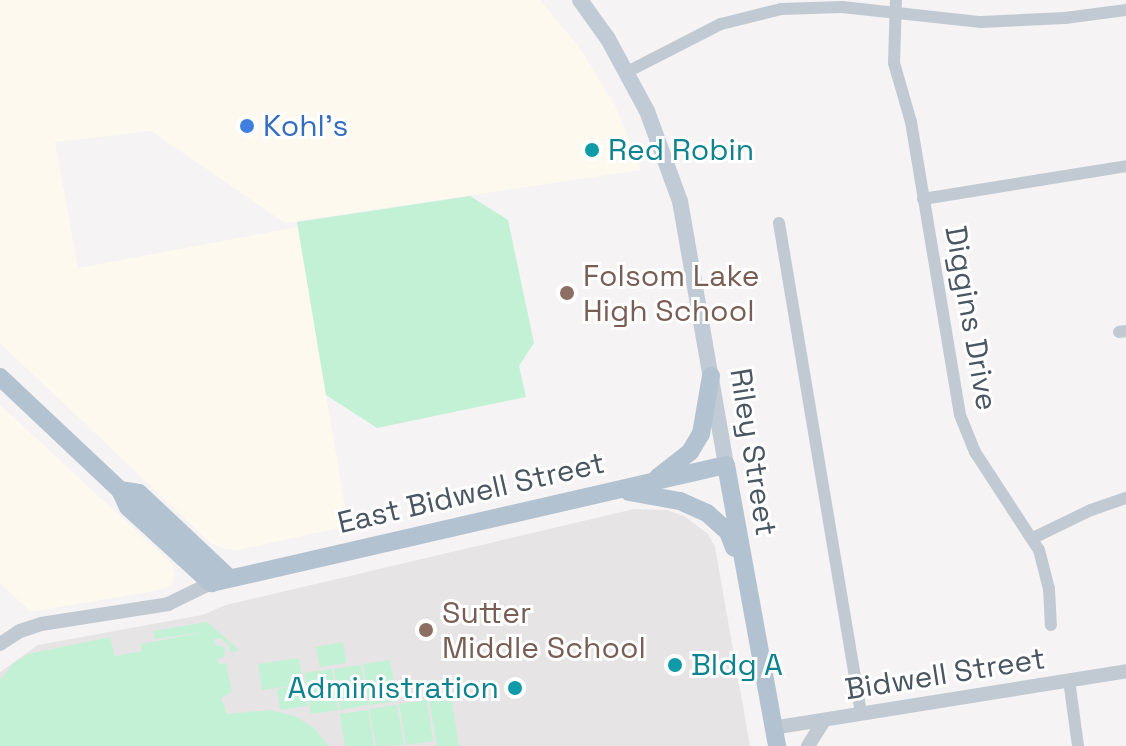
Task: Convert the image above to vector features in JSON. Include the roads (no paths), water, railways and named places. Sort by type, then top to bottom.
[{"type":"main road","name":"Riley Street","points":[[580,0],[627,72],[663,149],[680,201],[774,737]]},
{"type":"main road","points":[[653,481],[690,452],[701,434],[711,376]]},
{"type":"main road","points":[[0,377],[120,490],[139,493],[219,580]]},
{"type":"main road","name":"East Bidwell Street","points":[[219,580],[726,465]]},
{"type":"main road","points":[[595,494],[638,492],[680,501],[707,513],[728,532],[746,586]]},
{"type":"street","name":"Diggins Drive","points":[[896,0],[893,14],[894,63],[911,122],[963,423],[975,452],[1033,538],[1045,569],[1051,625]]},
{"type":"street","points":[[627,72],[693,36],[751,15],[812,7],[1017,22],[1126,10]]},
{"type":"street","points":[[923,199],[1126,166]]},
{"type":"street","points":[[779,223],[861,714]]},
{"type":"street","points":[[1033,538],[1091,510],[1126,498]]},
{"type":"street","points":[[0,644],[20,631],[41,624],[168,604],[219,580]]},
{"type":"street","name":"Bidwell Street","points":[[774,737],[824,720],[1126,671]]},
{"type":"street","points":[[1069,680],[1078,746]]},
{"type":"street","points":[[808,746],[824,720]]},
{"type":"place","name":"Kohl's","points":[[247,126]]},
{"type":"place","name":"Red Robin","points":[[592,150]]},
{"type":"place","name":"Folsom Lake High School","points":[[567,293]]},
{"type":"place","name":"Sutter Middle School","points":[[426,630]]},
{"type":"place","name":"Bldg A","points":[[675,665]]},
{"type":"place","name":"Administration","points":[[515,688]]}]
